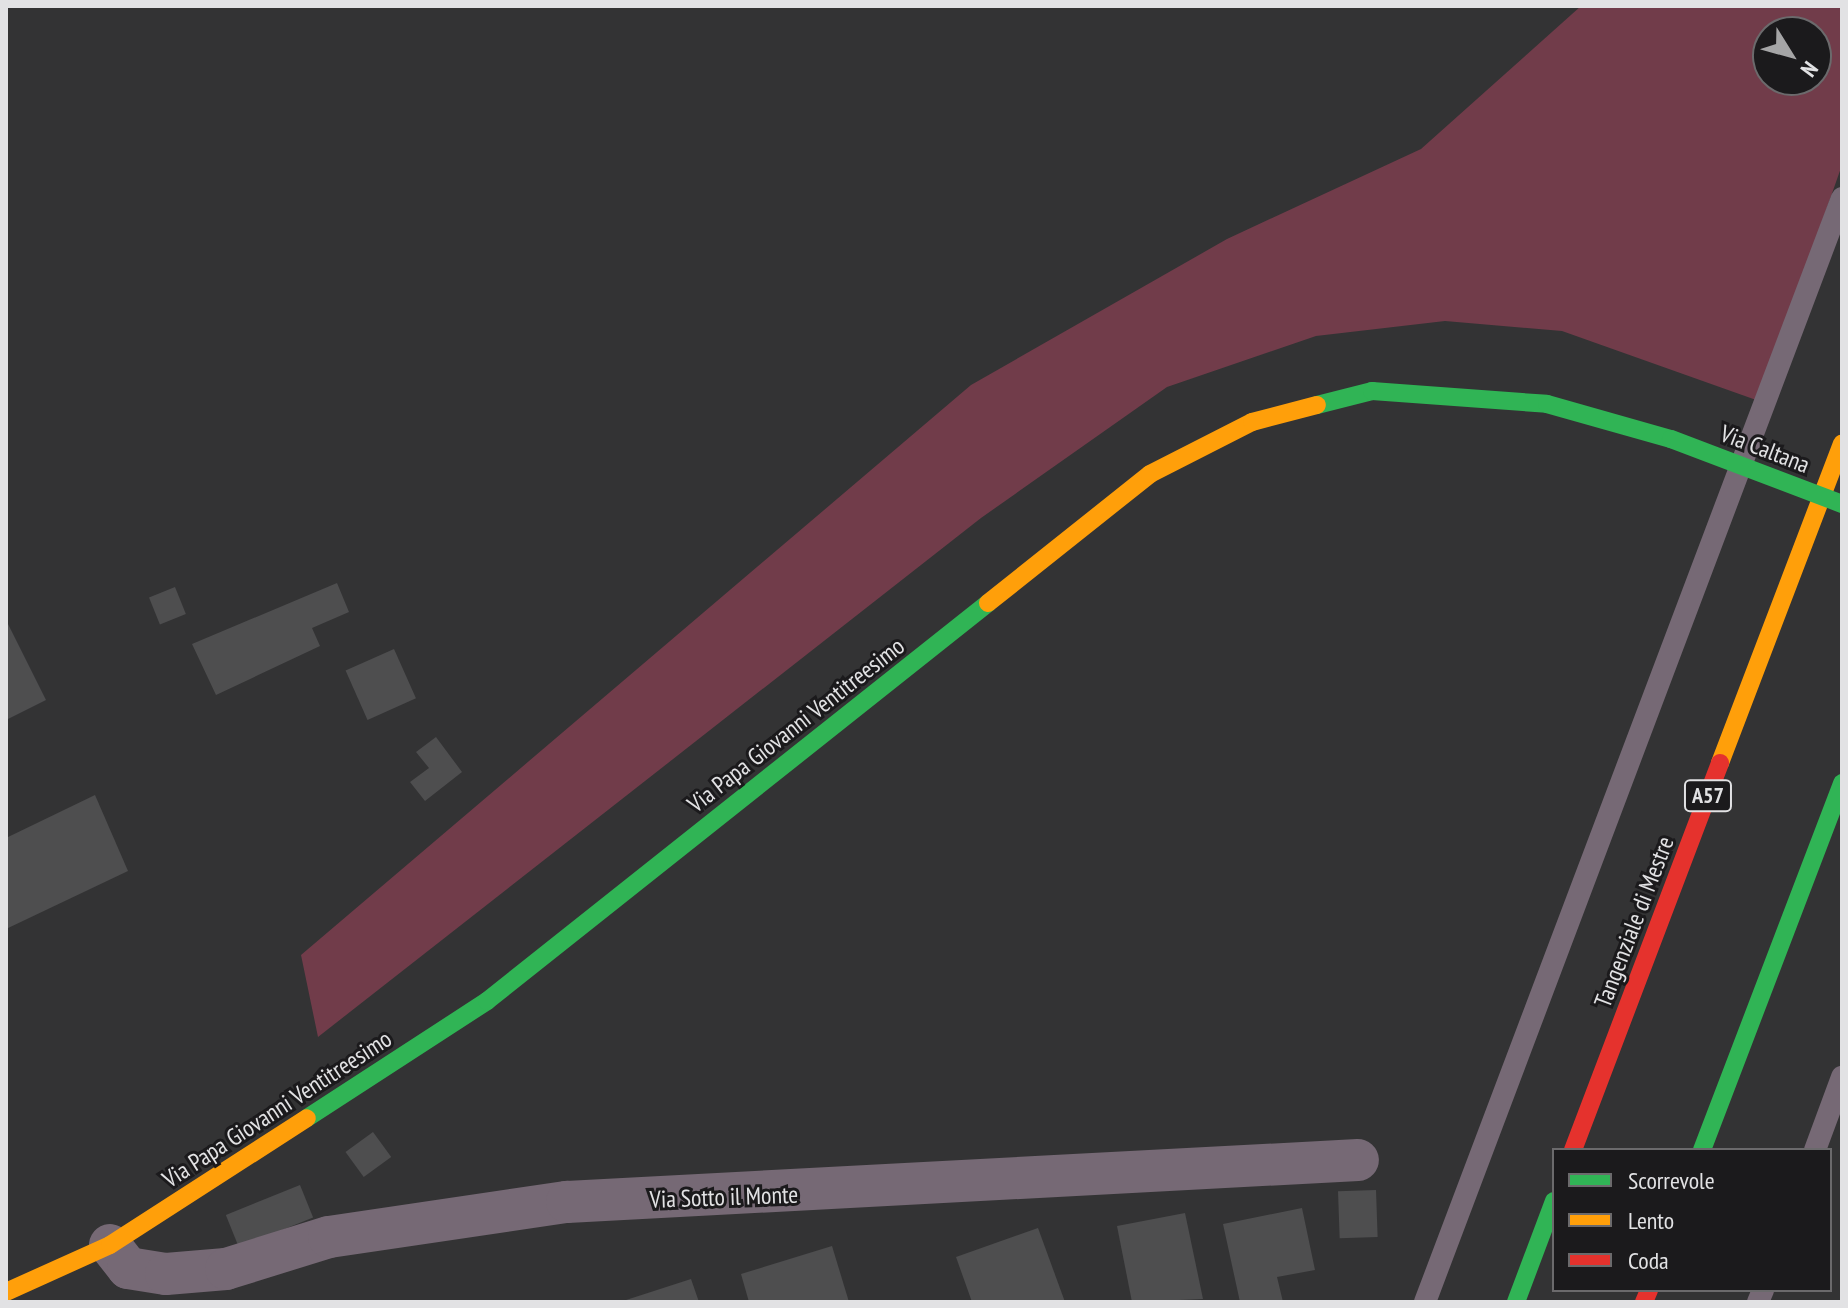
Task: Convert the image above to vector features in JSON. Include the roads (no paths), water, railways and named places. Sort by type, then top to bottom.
[{"type":"main road","name":"Via Papa Giovanni Ventitreesimo","points":[[6,1292],[110,1245],[487,1001],[1163,468],[1252,422],[1372,391],[1547,404],[1671,439]]},
{"type":"main road","name":"Via Caltana","points":[[1671,439],[1842,504]]},
{"type":"main road","name":"Tangenziale di Mestre","points":[[1574,1148],[1842,443]]},
{"type":"main road","points":[[1703,1148],[1842,783]]},
{"type":"main road","points":[[1516,1302],[1552,1206]]},
{"type":"street","name":"Via Sotto il Monte","points":[[110,1245],[128,1268],[166,1274],[226,1269],[329,1237],[567,1202],[1358,1160]]},
{"type":"lane","points":[[1425,1302],[1842,198]]},
{"type":"lane","points":[[1816,1148],[1842,1077]]}]
